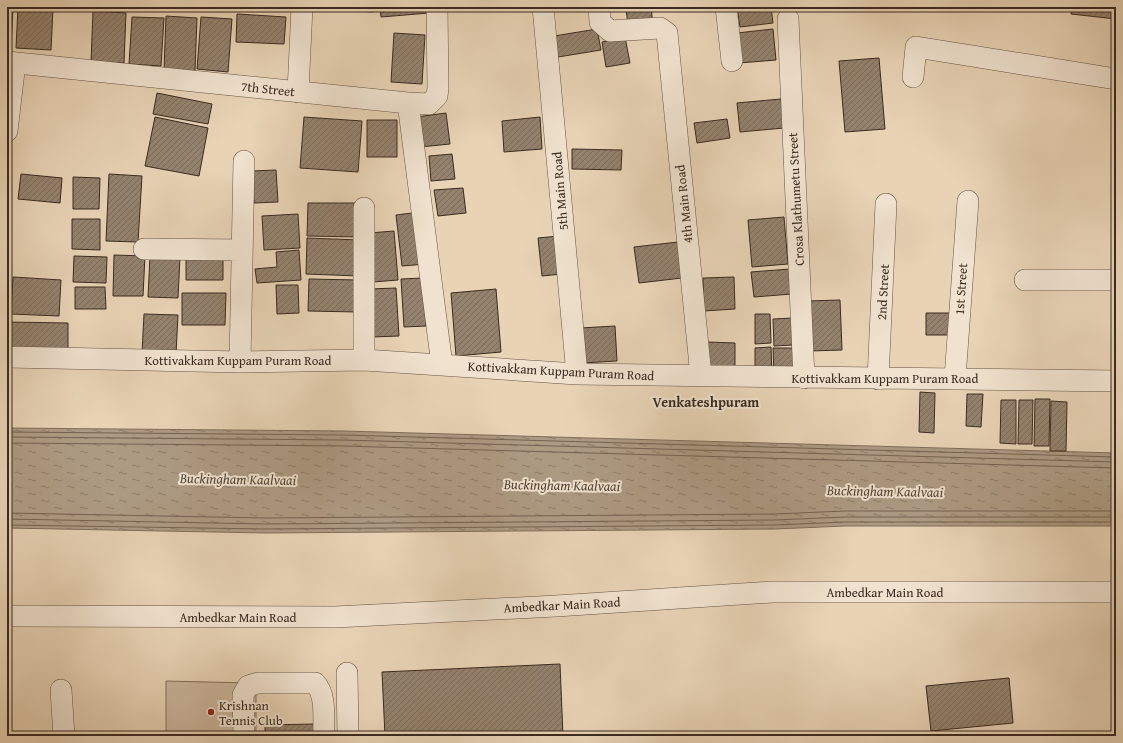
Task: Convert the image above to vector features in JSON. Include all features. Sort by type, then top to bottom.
[{"type":"street","points":[[298,92],[302,7]]},
{"type":"street","name":"7th Street","points":[[11,62],[429,104],[437,96],[438,88],[437,7]]},
{"type":"street","name":"5th Main Road","points":[[543,7],[577,374]]},
{"type":"street","name":"4th Main Road","points":[[599,7],[600,22],[610,31],[660,28],[667,33],[701,376]]},
{"type":"street","points":[[726,7],[732,61]]},
{"type":"street","name":"Crosa Klathumetu Street","points":[[788,19],[804,378]]},
{"type":"street","points":[[912,77],[916,47],[1116,79]]},
{"type":"street","points":[[7,131],[11,62]]},
{"type":"street","points":[[408,103],[442,365]]},
{"type":"street","points":[[240,362],[244,161]]},
{"type":"street","name":"1st Street","points":[[955,378],[968,201]]},
{"type":"street","name":"2nd Street","points":[[878,379],[886,204]]},
{"type":"street","points":[[364,208],[364,360]]},
{"type":"street","points":[[144,249],[242,250]]},
{"type":"street","points":[[1025,280],[1116,280]]},
{"type":"street","name":"Kottivakkam Kuppam Puram Road","points":[[7,357],[240,362],[364,360],[577,374],[1116,381]]},
{"type":"street","name":"Ambedkar Main Road","points":[[7,616],[335,617],[556,606],[773,592],[1116,592]]},
{"type":"street","points":[[347,673],[348,736]]},
{"type":"street","points":[[244,736],[243,696],[248,686],[258,683],[315,683],[320,688],[322,695],[324,736]]},
{"type":"street","points":[[61,690],[64,736]]},
{"type":"shaded area","name":"Krishnan Tennis Club","points":[[166,681],[250,683],[256,687],[256,736],[166,736]]},
{"type":"water","name":"Buckingham Kaalvaai","points":[[7,428],[344,431],[1116,453],[1116,526],[845,526],[775,529],[265,533],[7,528]]},
{"type":"building","points":[[7,7],[13,7],[11,47],[7,47]]},
{"type":"building","points":[[18,7],[53,8],[51,50],[16,48]]},
{"type":"building","points":[[202,7],[232,7],[232,8]]},
{"type":"building","points":[[320,7],[373,7],[373,12],[320,9]]},
{"type":"building","points":[[380,7],[428,7],[429,13],[381,17]]},
{"type":"building","points":[[626,7],[651,7],[653,25],[628,27]]},
{"type":"building","points":[[737,7],[771,7],[773,23],[740,27]]},
{"type":"building","points":[[1021,7],[1060,7],[1060,11]]},
{"type":"building","points":[[1072,7],[1116,7],[1116,19],[1071,14]]},
{"type":"building","points":[[93,11],[126,13],[124,63],[91,62]]},
{"type":"building","points":[[237,14],[286,17],[284,44],[236,42]]},
{"type":"building","points":[[166,16],[197,18],[195,71],[164,70]]},
{"type":"building","points":[[132,17],[164,18],[161,66],[129,64]]},
{"type":"building","points":[[201,17],[232,19],[228,72],[197,69]]},
{"type":"building","points":[[597,29],[601,50],[558,57],[554,36]]},
{"type":"building","points":[[773,29],[776,60],[739,63],[737,33]]},
{"type":"building","points":[[394,33],[425,35],[422,84],[391,82]]},
{"type":"building","points":[[625,37],[630,63],[606,67],[602,42]]},
{"type":"building","points":[[879,58],[885,129],[845,132],[839,61]]},
{"type":"building","points":[[157,93],[212,104],[208,124],[153,114]]},
{"type":"building","points":[[781,99],[784,128],[740,132],[737,103]]},
{"type":"building","points":[[446,113],[450,144],[420,147],[416,117]]},
{"type":"building","points":[[155,117],[208,128],[199,176],[145,166]]},
{"type":"building","points":[[304,117],[362,121],[358,172],[300,168]]},
{"type":"building","points":[[540,117],[542,149],[504,152],[502,121]]},
{"type":"building","points":[[727,119],[730,138],[697,143],[694,123]]},
{"type":"building","points":[[367,120],[397,120],[397,157],[367,157]]},
{"type":"building","points":[[572,149],[622,150],[621,170],[572,169]]},
{"type":"building","points":[[452,154],[455,179],[431,181],[429,156]]},
{"type":"building","points":[[276,170],[278,202],[254,203],[252,171]]},
{"type":"building","points":[[21,174],[62,178],[60,203],[18,199]]},
{"type":"building","points":[[109,174],[142,176],[138,242],[106,241]]},
{"type":"building","points":[[73,177],[100,178],[99,209],[73,209]]},
{"type":"building","points":[[463,188],[466,213],[438,216],[434,190]]},
{"type":"building","points":[[308,203],[359,203],[358,237],[307,236]]},
{"type":"building","points":[[420,212],[426,264],[402,266],[396,215]]},
{"type":"building","points":[[298,214],[300,248],[264,250],[262,216]]},
{"type":"building","points":[[784,217],[788,264],[752,267],[748,220]]},
{"type":"building","points":[[72,219],[100,219],[100,250],[72,249]]},
{"type":"building","points":[[394,231],[398,280],[373,282],[369,233]]},
{"type":"building","points":[[559,236],[562,274],[542,276],[538,238]]},
{"type":"building","points":[[307,238],[360,240],[359,276],[306,274]]},
{"type":"building","points":[[678,242],[682,278],[639,283],[634,247]]},
{"type":"building","points":[[299,250],[301,280],[257,283],[255,269],[277,267],[276,252]]},
{"type":"building","points":[[114,255],[145,256],[143,296],[113,296]]},
{"type":"building","points":[[74,256],[107,257],[106,283],[73,282]]},
{"type":"building","points":[[150,256],[180,257],[178,298],[148,297]]},
{"type":"building","points":[[186,257],[223,257],[223,280],[186,280]]},
{"type":"building","points":[[790,269],[792,294],[754,297],[751,272]]},
{"type":"building","points":[[13,277],[61,280],[59,316],[11,314]]},
{"type":"building","points":[[734,277],[735,309],[704,311],[703,278]]},
{"type":"building","points":[[423,278],[426,326],[404,327],[401,279]]},
{"type":"building","points":[[309,279],[358,280],[357,312],[308,311]]},
{"type":"building","points":[[276,285],[298,285],[299,313],[277,314]]},
{"type":"building","points":[[75,287],[105,287],[106,309],[75,309]]},
{"type":"building","points":[[396,288],[399,336],[372,337],[370,289]]},
{"type":"building","points":[[496,289],[501,352],[456,356],[451,293]]},
{"type":"building","points":[[182,293],[226,293],[225,325],[182,325]]},
{"type":"building","points":[[840,300],[842,350],[809,351],[807,301]]},
{"type":"building","points":[[926,313],[953,313],[952,335],[926,335]]},
{"type":"building","points":[[144,314],[178,315],[176,354],[142,353]]},
{"type":"building","points":[[755,314],[770,314],[771,343],[755,344]]},
{"type":"building","points":[[793,318],[794,345],[774,346],[773,319]]},
{"type":"building","points":[[7,322],[68,323],[68,355],[7,354]]},
{"type":"building","points":[[615,326],[617,361],[583,363],[581,328]]},
{"type":"building","points":[[708,342],[735,343],[735,370],[709,370]]},
{"type":"building","points":[[771,347],[772,374],[755,374],[755,348]]},
{"type":"building","points":[[773,348],[794,348],[795,375],[774,375]]},
{"type":"building","points":[[920,392],[935,393],[934,433],[919,432]]},
{"type":"building","points":[[967,394],[983,394],[981,427],[966,426]]},
{"type":"building","points":[[1035,399],[1050,399],[1049,446],[1034,446]]},
{"type":"building","points":[[1001,400],[1016,400],[1016,444],[1000,443]]},
{"type":"building","points":[[1019,400],[1033,400],[1032,444],[1018,444]]},
{"type":"building","points":[[1051,401],[1067,402],[1066,451],[1050,451]]},
{"type":"building","points":[[560,664],[563,736],[385,736],[382,672]]},
{"type":"building","points":[[1009,678],[1013,723],[931,731],[926,686]]},
{"type":"building","points":[[314,724],[315,736],[265,736],[265,725]]},
{"type":"place","name":"Krishnan Tennis Club","points":[[211,712]]},
{"type":"district","name":"Venkateshpuram","points":[[706,402]]}]
